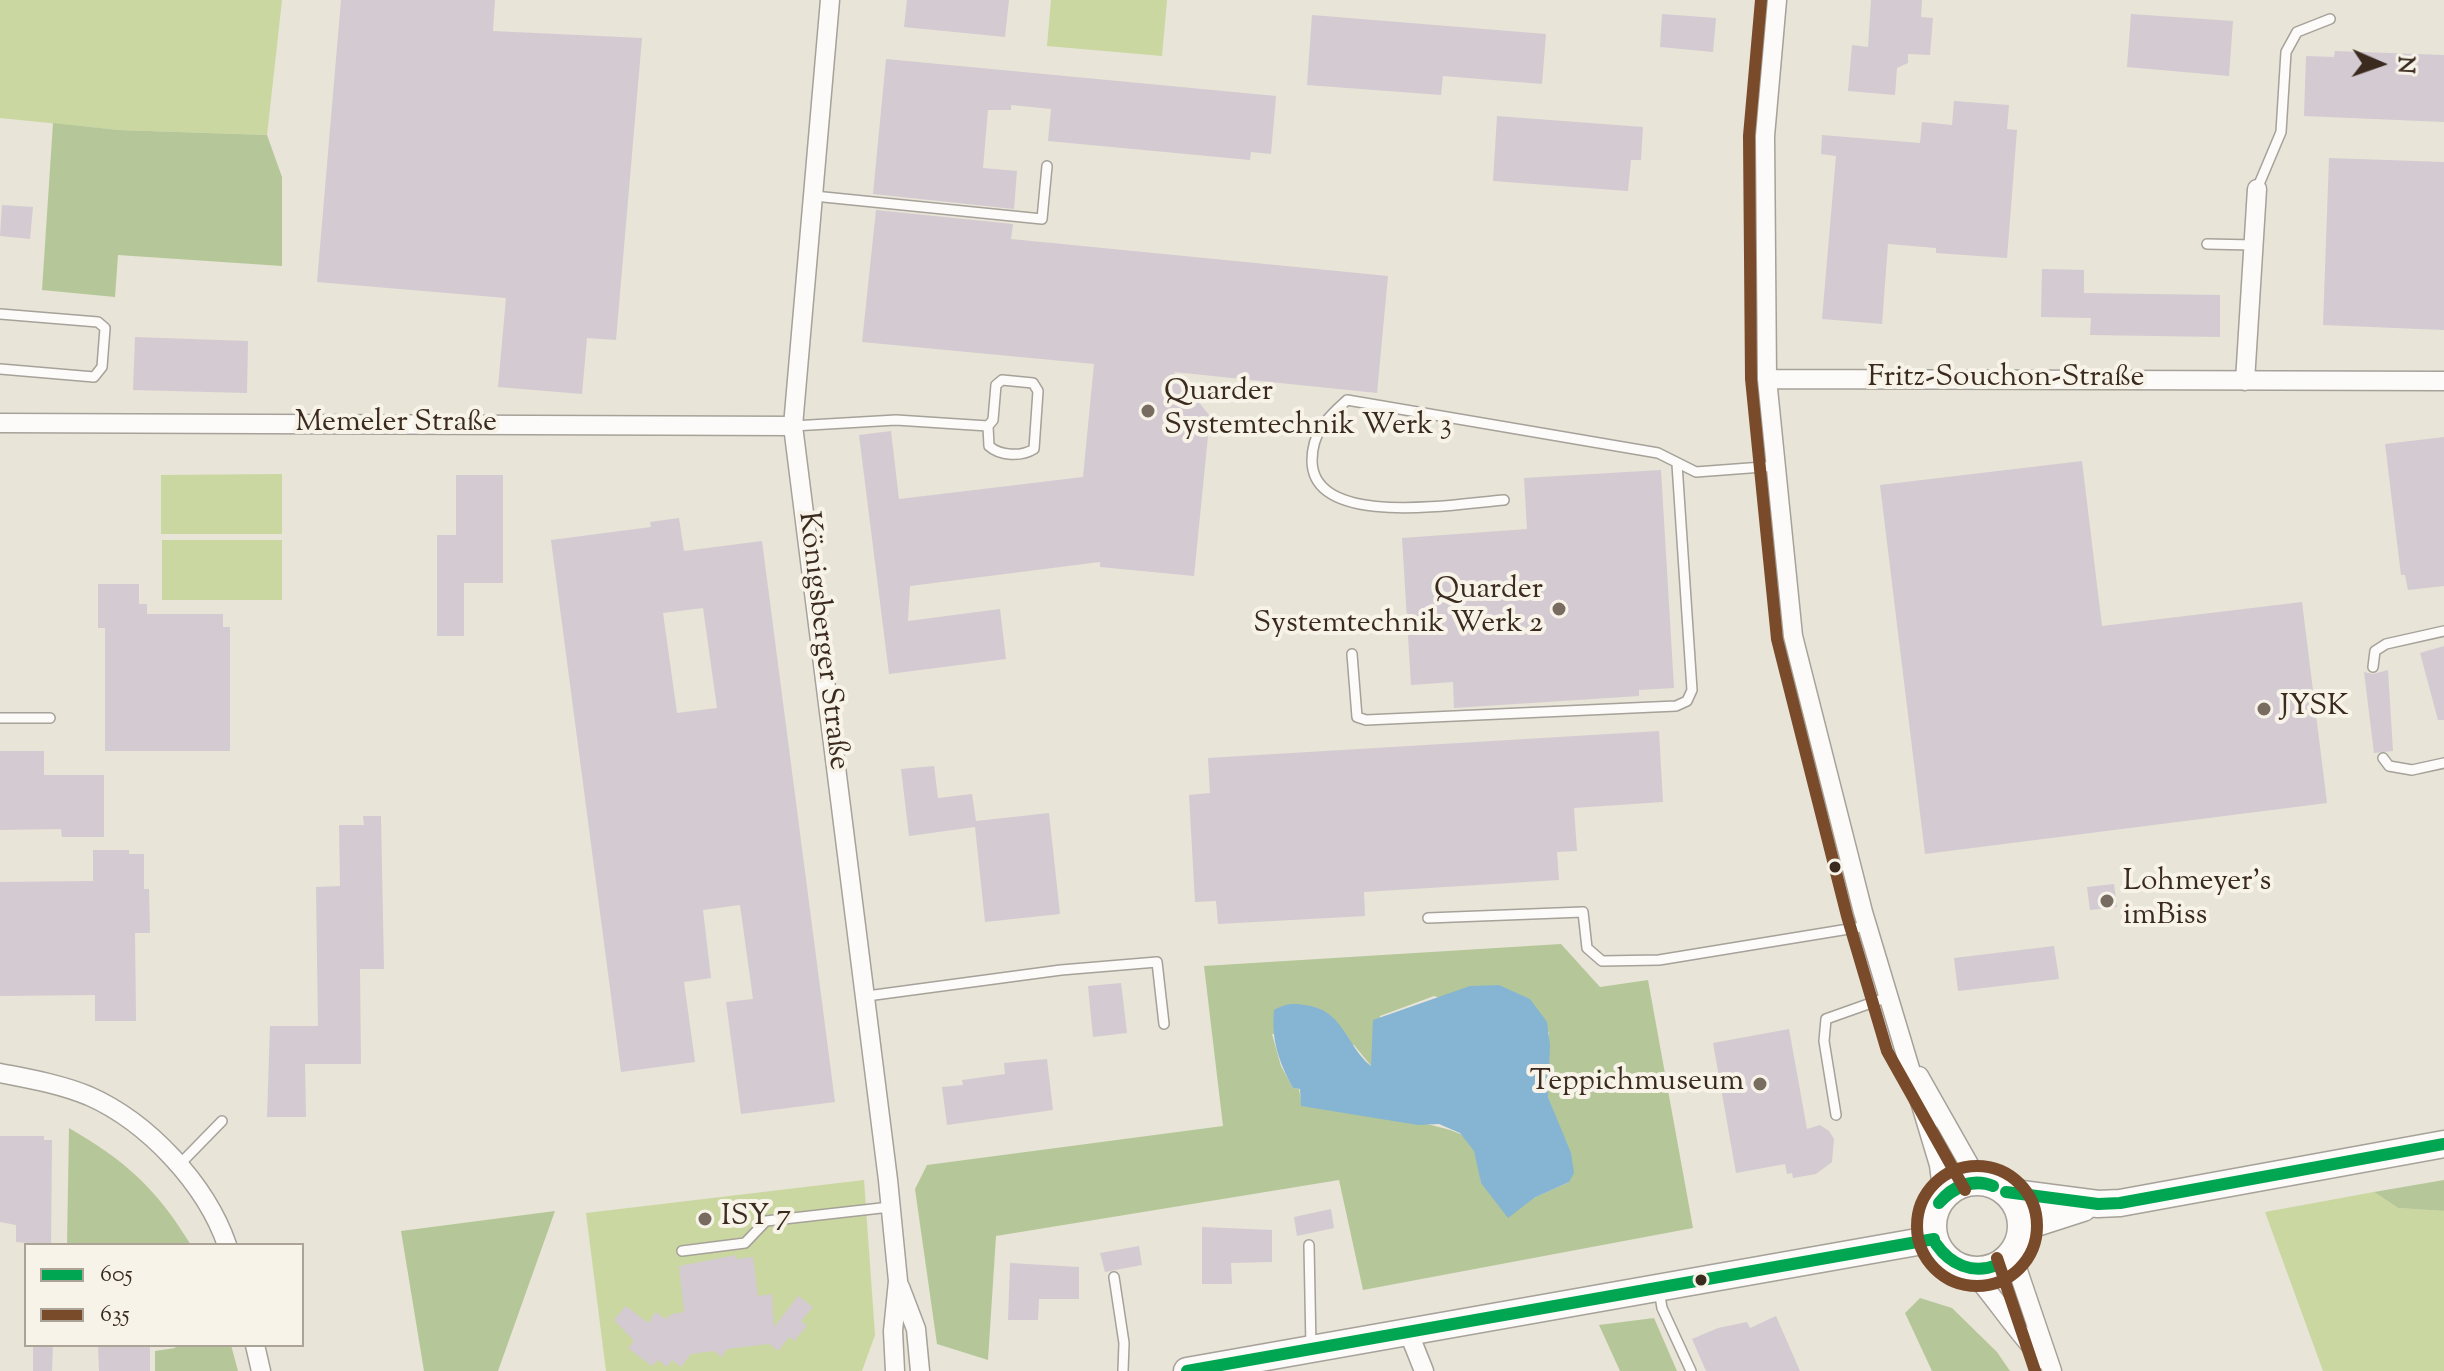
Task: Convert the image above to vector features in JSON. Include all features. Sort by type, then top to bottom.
[{"type":"street","name":"Königsberger Straße","points":[[830,0],[793,426],[867,996],[898,1281],[893,1331],[895,1371]]},
{"type":"street","points":[[1777,0],[1765,136],[1767,379],[1793,636],[1867,926],[1939,1165],[1943,1197]]},
{"type":"street","points":[[2245,381],[2257,189]]},
{"type":"street","name":"Fritz-Souchon-Straße","points":[[1767,379],[2444,381]]},
{"type":"street","name":"Memeler Straße","points":[[0,423],[793,426]]},
{"type":"street","points":[[1902,1047],[1979,1182]]},
{"type":"street","points":[[0,1073],[52,1083],[90,1096],[124,1116],[178,1166],[202,1196],[226,1243]]},
{"type":"street","points":[[2050,1368],[2019,1335],[1995,1297],[1971,1271],[1948,1261],[1934,1239],[1933,1217],[1943,1197],[1954,1188],[1979,1182],[2006,1192],[2098,1204],[2120,1203],[2444,1144]]},
{"type":"street","points":[[1971,1271],[1994,1268],[2012,1253],[2021,1228],[2019,1213],[2006,1192]]},
{"type":"street","points":[[2021,1228],[2098,1204]]},
{"type":"street","points":[[1187,1371],[1934,1239]]},
{"type":"street","points":[[2012,1253],[2050,1368]]},
{"type":"street","name":"Königsberger Straße","points":[[898,1281],[916,1329],[920,1371]]},
{"type":"street","points":[[1408,1331],[1424,1371]]},
{"type":"street","points":[[255,1347],[261,1371]]},
{"type":"lane","points":[[2257,189],[2281,132],[2286,52],[2297,32],[2330,19]]},
{"type":"lane","points":[[814,196],[1042,219],[1047,166]]},
{"type":"lane","points":[[2207,244],[2253,245]]},
{"type":"lane","points":[[0,314],[98,322],[105,328],[102,367],[94,377],[0,369]]},
{"type":"lane","points":[[1002,380],[1033,383],[1038,391],[1034,449],[1025,454],[996,453],[989,446],[988,426],[993,420],[996,385],[1002,380]]},
{"type":"lane","points":[[1504,500],[1398,507],[1368,507],[1346,502],[1320,485],[1312,471],[1312,449],[1320,424],[1347,400],[1658,453],[1696,472],[1776,466]]},
{"type":"lane","points":[[793,426],[896,420],[988,426]]},
{"type":"lane","points":[[1352,654],[1357,717],[1366,720],[1666,707],[1687,701],[1692,690],[1677,464]]},
{"type":"lane","points":[[2373,667],[2375,651],[2386,644],[2444,631]]},
{"type":"lane","points":[[0,718],[50,718]]},
{"type":"lane","points":[[2383,758],[2389,766],[2412,770],[2444,763]]},
{"type":"lane","points":[[1428,918],[1583,912],[1587,948],[1602,961],[1659,960],[1867,926]]},
{"type":"lane","points":[[867,996],[1045,972],[1157,962],[1164,1024]]},
{"type":"lane","points":[[1836,1115],[1824,1041],[1826,1019],[1888,997]]},
{"type":"lane","points":[[178,1166],[222,1121]]},
{"type":"lane","points":[[682,1251],[745,1243],[766,1221],[890,1207]]},
{"type":"lane","points":[[1309,1245],[1311,1348]]},
{"type":"lane","points":[[1114,1277],[1124,1343],[1123,1371]]},
{"type":"lane","points":[[1658,1286],[1662,1308],[1691,1371]]},
{"type":"green space","points":[[0,0],[282,0],[267,135],[119,130],[0,118]]},
{"type":"green space","points":[[1051,0],[1167,0],[1162,56],[1047,46]]},
{"type":"green space","points":[[53,123],[119,130],[267,135],[282,177],[282,266],[118,255],[115,297],[42,290]]},
{"type":"green space","points":[[282,474],[282,534],[161,534],[161,475]]},
{"type":"green space","points":[[162,540],[282,540],[282,600],[162,600]]},
{"type":"green space","points":[[1561,944],[1600,987],[1648,980],[1693,1228],[1363,1290],[1339,1180],[996,1236],[988,1360],[937,1344],[915,1189],[927,1165],[1223,1126],[1204,966]],"holes":[[[1434,996],[1549,1032],[1548,1097],[1561,1132],[1569,1182],[1534,1198],[1481,1183],[1472,1147],[1465,1137],[1455,1132],[1388,1117],[1302,1106],[1299,1089],[1293,1088],[1281,1066],[1272,1034],[1354,1045],[1372,1067],[1380,1016]]]},
{"type":"green space","points":[[69,1128],[107,1152],[138,1178],[165,1207],[190,1243],[67,1243]]},
{"type":"green space","points":[[864,1180],[875,1335],[862,1371],[606,1371],[586,1213]]},
{"type":"green space","points":[[2444,1180],[2444,1211],[2398,1208],[2374,1192]]},
{"type":"green space","points":[[2374,1192],[2398,1208],[2444,1211],[2444,1371],[2323,1371],[2265,1212]]},
{"type":"green space","points":[[555,1211],[498,1371],[424,1371],[401,1231]]},
{"type":"green space","points":[[1920,1298],[1952,1308],[1997,1352],[2010,1371],[1932,1371],[1905,1313]]},
{"type":"green space","points":[[1654,1318],[1677,1371],[1620,1371],[1599,1325]]},
{"type":"green space","points":[[232,1347],[238,1371],[155,1371],[155,1351]]},
{"type":"water","points":[[1499,985],[1530,999],[1547,1022],[1550,1045],[1548,1097],[1571,1153],[1574,1173],[1569,1182],[1534,1198],[1508,1218],[1481,1183],[1474,1151],[1460,1133],[1439,1124],[1418,1125],[1301,1106],[1300,1089],[1293,1088],[1284,1069],[1274,1031],[1274,1010],[1292,1004],[1317,1008],[1336,1021],[1371,1066],[1373,1020],[1470,986]]},
{"type":"building","points":[[341,0],[495,0],[493,31],[642,38],[616,340],[587,338],[582,394],[498,387],[506,298],[317,282]]},
{"type":"building","points":[[907,0],[1009,0],[1005,37],[904,27]]},
{"type":"building","points":[[1871,0],[1922,0],[1921,17],[1933,18],[1930,55],[1908,54],[1908,63],[1897,68],[1895,95],[1848,91],[1852,45],[1868,47]]},
{"type":"building","points":[[1662,14],[1716,18],[1713,52],[1660,47]]},
{"type":"building","points":[[2131,14],[2233,21],[2229,76],[2127,67]]},
{"type":"building","points":[[1312,15],[1546,34],[1542,84],[1443,76],[1441,95],[1307,85]]},
{"type":"building","points":[[2335,51],[2444,55],[2444,122],[2304,116],[2306,56],[2334,57]]},
{"type":"building","points":[[886,59],[1276,96],[1271,154],[1251,152],[1250,160],[1048,141],[1051,109],[1011,105],[1011,110],[988,110],[983,168],[1017,171],[1014,209],[873,194]]},
{"type":"building","points":[[1954,101],[2009,105],[2007,129],[2017,130],[2007,258],[1936,253],[1936,248],[1888,244],[1882,324],[1822,319],[1836,156],[1821,154],[1822,135],[1920,143],[1922,122],[1952,125]]},
{"type":"building","points":[[1497,116],[1643,127],[1641,160],[1631,160],[1628,191],[1493,181]]},
{"type":"building","points":[[2329,158],[2444,162],[2444,330],[2323,325]]},
{"type":"building","points":[[2,205],[33,207],[30,239],[0,236]]},
{"type":"building","name":"Quarder Systemtechnik Werk 3","points":[[876,210],[1013,224],[1011,239],[1388,276],[1377,393],[1174,372],[1210,416],[1194,576],[1100,567],[1100,562],[910,586],[908,621],[1000,609],[1006,659],[889,674],[859,435],[891,431],[899,499],[1083,477],[1094,364],[862,342]]},
{"type":"building","points":[[2042,269],[2084,270],[2084,293],[2220,295],[2220,337],[2090,335],[2091,318],[2041,317]]},
{"type":"building","points":[[135,337],[248,341],[247,393],[133,390]]},
{"type":"building","points":[[2444,437],[2444,586],[2408,590],[2405,575],[2401,575],[2385,444]]},
{"type":"building","points":[[2082,461],[2102,626],[2302,602],[2327,803],[1925,854],[1880,485]]},
{"type":"building","name":"Quarder Systemtechnik Werk 2","points":[[1661,470],[1674,688],[1639,690],[1639,696],[1454,708],[1453,682],[1411,685],[1402,538],[1527,529],[1524,478]]},
{"type":"building","points":[[456,475],[503,475],[503,583],[464,583],[464,636],[437,636],[437,535],[456,535]]},
{"type":"building","points":[[679,518],[684,551],[762,541],[835,1102],[741,1114],[726,1002],[753,999],[740,905],[703,910],[711,978],[684,982],[695,1062],[621,1072],[551,540],[651,527],[650,522]],"holes":[[[703,608],[717,708],[677,713],[663,613]]]},
{"type":"building","points":[[98,584],[139,584],[139,604],[147,604],[147,614],[223,614],[223,627],[230,627],[230,751],[105,751],[105,628],[98,628]]},
{"type":"building","points":[[2444,646],[2444,720],[2438,720],[2420,653]]},
{"type":"building","points":[[2388,670],[2393,751],[2374,753],[2364,672],[2373,674]]},
{"type":"building","points":[[1659,731],[1663,802],[1574,808],[1577,851],[1557,852],[1559,880],[1364,892],[1365,916],[1218,924],[1216,901],[1195,902],[1189,795],[1210,793],[1208,758]]},
{"type":"building","points":[[0,751],[44,751],[44,775],[104,775],[104,837],[62,837],[61,829],[0,830]]},
{"type":"building","points":[[934,766],[938,798],[972,794],[976,821],[1049,813],[1060,914],[985,922],[975,827],[909,836],[901,769]]},
{"type":"building","points":[[363,816],[381,816],[384,969],[360,969],[361,1064],[305,1064],[306,1117],[267,1117],[270,1026],[318,1026],[316,887],[340,886],[339,825],[364,825]]},
{"type":"building","points":[[93,850],[129,850],[129,854],[144,854],[144,889],[149,889],[150,933],[135,933],[136,1021],[95,1021],[95,995],[0,996],[0,882],[93,881]]},
{"type":"building","points":[[2114,884],[2117,907],[2090,910],[2087,887]]},
{"type":"building","points":[[2054,946],[2059,979],[1958,991],[1954,958]]},
{"type":"building","points":[[1121,983],[1127,1033],[1093,1037],[1088,986]]},
{"type":"building","name":"Teppichmuseum","points":[[1789,1029],[1807,1129],[1820,1125],[1829,1131],[1834,1139],[1832,1162],[1816,1174],[1793,1178],[1792,1173],[1787,1174],[1785,1164],[1736,1173],[1713,1043]]},
{"type":"building","points":[[1047,1059],[1053,1110],[947,1125],[942,1087],[963,1085],[962,1080],[1005,1074],[1004,1063]]},
{"type":"building","points":[[0,1136],[44,1136],[44,1140],[52,1140],[51,1243],[16,1242],[16,1225],[0,1222]]},
{"type":"building","points":[[1331,1209],[1334,1228],[1297,1236],[1294,1217]]},
{"type":"building","points":[[1202,1227],[1272,1230],[1272,1262],[1231,1263],[1232,1284],[1202,1284]]},
{"type":"building","points":[[1139,1246],[1142,1265],[1105,1272],[1100,1253]]},
{"type":"building","points":[[736,1255],[736,1259],[753,1257],[758,1296],[772,1294],[774,1327],[798,1296],[813,1307],[801,1321],[807,1326],[794,1341],[789,1337],[778,1351],[769,1344],[727,1349],[722,1357],[714,1351],[691,1354],[681,1367],[672,1360],[667,1367],[658,1360],[652,1366],[628,1348],[634,1341],[614,1320],[626,1306],[648,1323],[656,1312],[665,1319],[684,1312],[679,1266]]},
{"type":"building","points":[[1010,1263],[1079,1267],[1079,1299],[1039,1299],[1038,1320],[1008,1320]]},
{"type":"building","points":[[1776,1316],[1800,1371],[1706,1371],[1692,1339],[1718,1328],[1747,1322],[1750,1328]]},
{"type":"building","points":[[33,1347],[53,1347],[52,1371],[33,1371]]},
{"type":"building","points":[[98,1347],[150,1347],[150,1371],[99,1371]]},
{"type":"transit line","name":"635","points":[[1761,0],[1749,136],[1751,379],[1777,639],[1847,916],[1887,1051],[1965,1190]]},
{"type":"transit line","name":"605","points":[[2006,1192],[2098,1204],[2120,1203],[2444,1144]]},
{"type":"transit line","name":"635","points":[[1977,1166],[2000,1170],[2020,1183],[2033,1203],[2037,1226],[2033,1249],[2020,1269],[2000,1282],[1977,1286],[1954,1282],[1934,1269],[1921,1249],[1917,1226],[1921,1203],[1934,1183],[1954,1170],[1977,1166]]},
{"type":"transit line","name":"605","points":[[1939,1203],[1963,1185],[1978,1182],[1993,1186]]},
{"type":"transit line","name":"605","points":[[1939,1203],[1964,1186],[1978,1183],[1993,1186]]},
{"type":"transit line","name":"605","points":[[1187,1371],[1934,1239]]},
{"type":"transit line","name":"605","points":[[1936,1244],[1962,1266],[1979,1269],[1997,1265]]},
{"type":"transit line","name":"635","points":[[1997,1258],[2035,1371]]},
{"type":"place","name":"Quarder Systemtechnik Werk 3","points":[[1148,411]]},
{"type":"place","name":"Quarder Systemtechnik Werk 2","points":[[1559,609]]},
{"type":"place","name":"JYSK","points":[[2264,709]]},
{"type":"place","name":"Lohmeyer's imBiss","points":[[2107,901]]},
{"type":"place","name":"Teppichmuseum","points":[[1760,1084]]},
{"type":"place","name":"ISY 7","points":[[705,1219]]}]
